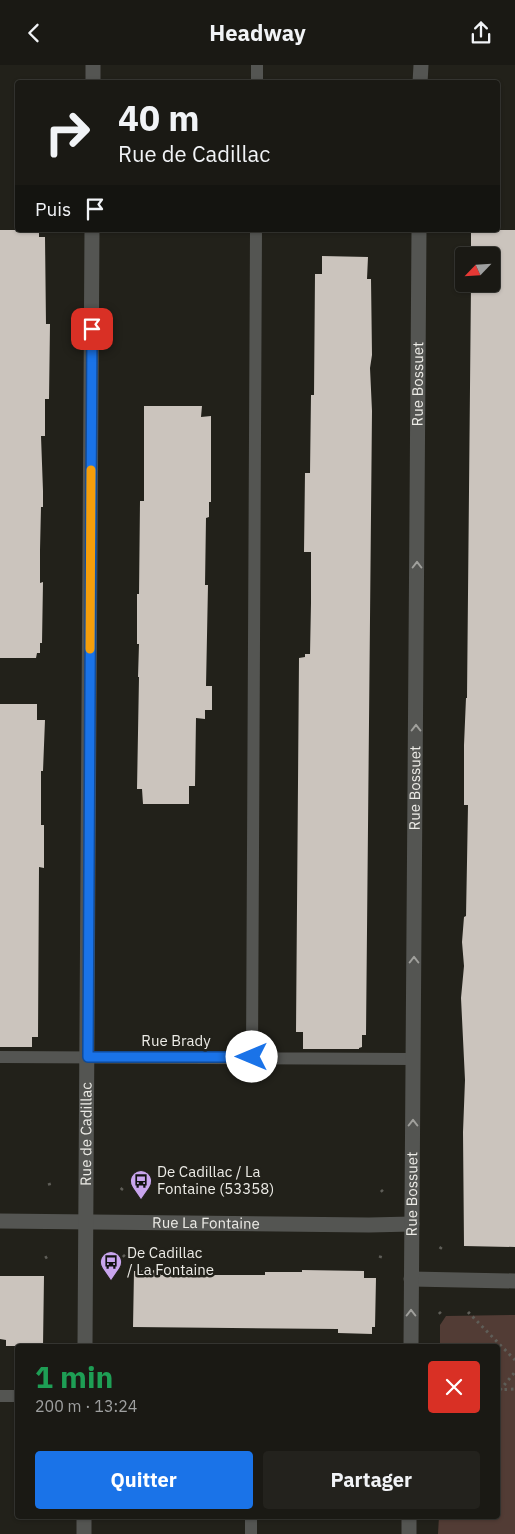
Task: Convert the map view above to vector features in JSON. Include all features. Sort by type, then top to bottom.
[{"type":"street","points":[[93,65],[93,80]]},
{"type":"street","points":[[420,65],[420,80]]},
{"type":"street","name":"Rue de Cadillac","points":[[85,1344],[92,232]]},
{"type":"street","name":"Rue Bossuet","points":[[411,1344],[419,232]]},
{"type":"street","name":"Rue La Fontaine","points":[[0,1221],[412,1224]]},
{"type":"street","points":[[411,1279],[515,1281]]},
{"type":"street","points":[[84,1519],[84,1534]]},
{"type":"street","points":[[409,1534],[410,1519]]},
{"type":"lane","points":[[257,65],[257,80]]},
{"type":"lane","points":[[252,1057],[256,232]]},
{"type":"lane","name":"Rue Brady","points":[[0,1057],[413,1059]]},
{"type":"lane","points":[[0,1396],[15,1396]]},
{"type":"lane","points":[[251,1519],[251,1534]]},
{"type":"path","points":[[49,1183],[51,1189]]},
{"type":"path","points":[[121,1190],[125,1185]]},
{"type":"path","points":[[45,1258],[50,1255]]},
{"type":"path","points":[[123,1255],[126,1258]]},
{"type":"path","points":[[468,1312],[499,1344]]},
{"type":"path","points":[[500,1345],[515,1360]]},
{"type":"path","points":[[500,1389],[515,1372]]},
{"type":"path","points":[[500,1390],[515,1389]]},
{"type":"shaded area","points":[[515,1315],[515,1534],[438,1534],[439,1519],[500,1519],[500,1344],[440,1344],[440,1325],[446,1316]]},
{"type":"building","points":[[0,230],[15,230],[15,232],[39,232],[39,237],[45,237],[46,324],[50,324],[49,399],[45,399],[45,436],[41,436],[43,491],[40,550],[40,583],[43,582],[42,643],[40,643],[40,653],[37,653],[36,658],[0,658]]},
{"type":"building","points":[[515,230],[515,1247],[464,1246],[463,1132],[465,1080],[461,998],[464,966],[462,942],[464,917],[466,916],[468,805],[464,805],[464,745],[467,698],[471,293],[500,293],[500,247],[471,247],[471,232]]},
{"type":"building","points":[[322,256],[368,257],[367,279],[371,279],[372,355],[370,368],[372,411],[366,1035],[362,1035],[362,1047],[359,1049],[303,1049],[303,1032],[296,1032],[299,658],[305,657],[305,654],[310,654],[311,603],[311,552],[304,552],[305,473],[310,473],[311,395],[314,395],[315,274],[322,274]]},
{"type":"building","points":[[144,406],[202,406],[201,417],[211,416],[211,502],[209,502],[209,517],[206,518],[205,585],[208,585],[206,686],[212,686],[212,710],[205,710],[205,719],[196,718],[195,786],[189,786],[189,804],[143,804],[142,789],[137,789],[139,644],[137,644],[137,594],[139,594],[140,501],[144,501]]},
{"type":"building","points":[[0,704],[37,704],[37,720],[45,720],[43,771],[41,771],[41,825],[44,825],[44,868],[39,867],[38,1037],[32,1037],[32,1047],[0,1047]]},
{"type":"building","points":[[157,1270],[161,1275],[265,1275],[265,1272],[302,1272],[302,1270],[364,1271],[364,1278],[376,1278],[375,1327],[372,1327],[372,1334],[338,1333],[338,1329],[133,1327],[134,1271]]},
{"type":"building","points":[[0,1276],[44,1276],[43,1344],[15,1344],[15,1346],[6,1346],[6,1340],[0,1339]]},
{"type":"slow traffic","points":[[90,649],[91,470]]},
{"type":"place","name":"De Cadillac / La Fontaine (53358)","points":[[141,1200]]},
{"type":"place","name":"De Cadillac / La Fontaine","points":[[111,1281]]},
{"type":"route","points":[[92,329],[88,1057],[252,1057]]}]
